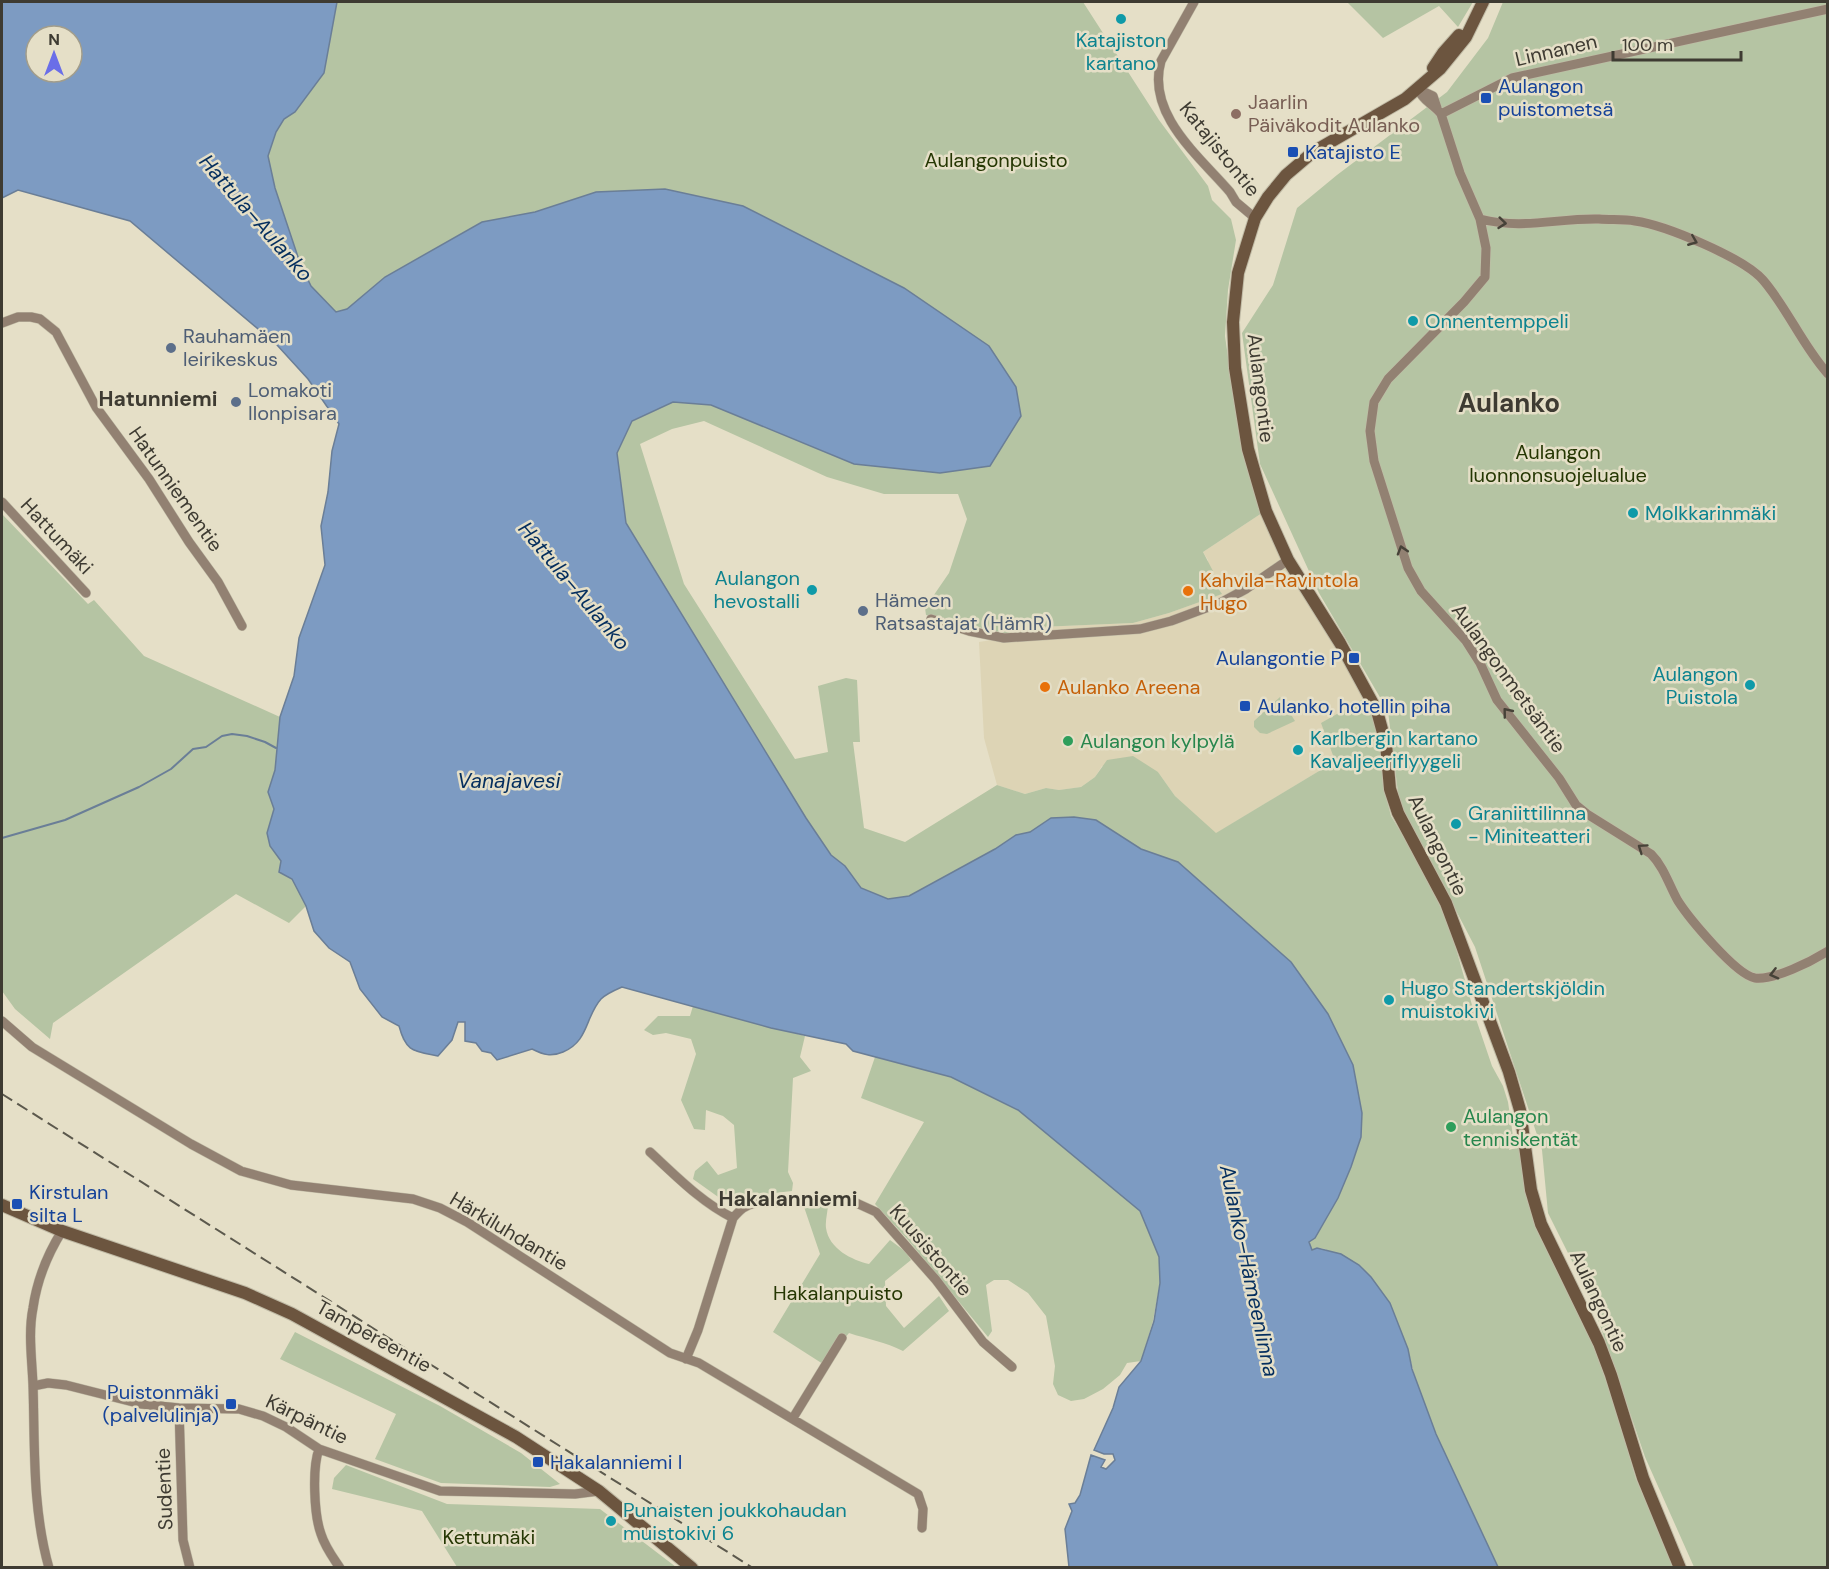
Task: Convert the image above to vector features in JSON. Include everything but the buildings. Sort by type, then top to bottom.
[{"type":"main road","name":"Aulangontie","points":[[1483,2],[1473,22],[1435,63],[1430,78],[1383,112],[1312,152],[1286,175],[1268,197],[1255,218],[1238,273],[1233,322],[1235,368],[1248,449],[1266,511],[1288,560],[1340,644],[1377,711],[1386,744],[1390,789],[1398,813],[1446,903],[1509,1072],[1520,1110],[1531,1190],[1541,1224],[1599,1343],[1643,1478],[1680,1568]]},
{"type":"main road","name":"Tampereentie","points":[[2,1205],[62,1231],[245,1293],[284,1310],[516,1437],[599,1491],[692,1568]]},
{"type":"street","name":"Katajistontie","points":[[1194,2],[1161,61],[1158,72],[1160,101],[1180,135],[1230,192],[1236,202],[1255,218]]},
{"type":"street","name":"Linnanen","points":[[1439,111],[1512,78],[1827,9]]},
{"type":"street","points":[[1418,88],[1433,96],[1439,111]]},
{"type":"street","name":"Aulangonmetsäntie","points":[[1439,111],[1460,173],[1480,219],[1486,248],[1485,277],[1464,302],[1388,379],[1374,402],[1370,431],[1374,461],[1408,568],[1421,591],[1466,641],[1480,663],[1497,700],[1559,778],[1576,805],[1651,854],[1658,861],[1678,901],[1690,918],[1735,967],[1744,974],[1756,978],[1770,976],[1786,971],[1827,951]]},
{"type":"street","points":[[1480,219],[1495,223],[1525,225],[1596,219],[1635,221],[1658,226],[1728,255],[1751,268],[1763,281],[1811,355],[1827,374]]},
{"type":"street","name":"Hatunniementie","points":[[2,323],[18,317],[32,317],[40,319],[56,332],[96,408],[149,479],[189,542],[218,582],[242,626]]},
{"type":"street","name":"Hattumäki","points":[[2,502],[86,593]]},
{"type":"street","points":[[931,619],[969,631],[1004,638],[1140,629],[1171,621],[1222,602],[1246,589],[1288,560]]},
{"type":"street","name":"Härkiluhdantie","points":[[2,1021],[32,1047],[227,1165],[258,1177],[291,1185],[395,1196],[426,1203],[467,1221],[670,1353],[699,1363],[918,1494],[923,1509],[922,1528]]},
{"type":"street","points":[[650,1152],[695,1192],[733,1218],[698,1330],[686,1359]]},
{"type":"street","name":"Kuusistontie","points":[[733,1218],[747,1205],[755,1203],[852,1201],[865,1206],[876,1212],[936,1280],[983,1342],[1012,1367]]},
{"type":"street","points":[[49,1568],[38,1516],[30,1341],[32,1310],[39,1277],[62,1231]]},
{"type":"street","points":[[793,1418],[842,1338]]},
{"type":"street","name":"Kärpäntie","points":[[33,1386],[48,1383],[141,1404],[179,1408],[239,1409],[263,1416],[286,1427],[319,1449],[441,1491],[575,1494],[599,1491]]},
{"type":"street","name":"Sudentie","points":[[179,1408],[183,1540],[190,1568]]},
{"type":"street","points":[[319,1449],[316,1467],[316,1502],[320,1532],[326,1548],[340,1568]]},
{"type":"shaded area","points":[[1265,511],[1367,697],[1334,758],[1324,768],[1215,834],[1175,796],[1158,772],[1102,766],[1095,777],[1081,787],[1059,790],[1046,788],[1025,794],[997,785],[984,738],[979,642],[1004,638],[1014,628],[1133,623],[1221,594],[1208,574],[1208,560],[1203,552]]},
{"type":"green space","name":"Aulangonpuisto","points":[[337,2],[1083,2],[1159,120],[1208,186],[1212,200],[1231,219],[1236,240],[1228,290],[1225,336],[1247,467],[1265,511],[1203,552],[1213,571],[1208,574],[1222,594],[1133,623],[1014,628],[1008,634],[926,615],[925,608],[949,573],[967,519],[958,494],[884,494],[827,477],[704,421],[672,429],[640,444],[684,584],[795,759],[828,752],[818,686],[846,678],[857,680],[860,742],[853,742],[864,828],[905,842],[997,785],[1025,794],[1046,788],[1059,790],[1081,787],[1095,777],[1107,760],[1133,756],[1158,772],[1175,796],[1216,833],[1324,768],[1334,758],[1321,723],[1367,697],[1379,738],[1383,785],[1391,816],[1424,870],[1451,931],[1476,1019],[1492,1066],[1503,1086],[1513,1136],[1509,1150],[1519,1147],[1525,1192],[1537,1228],[1591,1337],[1617,1413],[1636,1479],[1675,1567],[1498,1567],[1435,1432],[1415,1377],[1408,1349],[1325,1249],[1312,1250],[1309,1241],[1315,1238],[1338,1198],[1351,1167],[1361,1137],[1362,1113],[1353,1065],[1328,1014],[1291,962],[1178,862],[1141,849],[1096,820],[1051,818],[1030,832],[1016,835],[909,896],[888,899],[861,888],[845,866],[831,855],[806,818],[626,523],[617,453],[632,421],[673,402],[711,405],[854,464],[989,346],[904,288],[743,206],[665,189],[482,222],[385,277],[347,309],[336,312],[311,286],[300,263],[267,156],[276,132],[284,119],[295,112],[324,73]]},
{"type":"green space","points":[[1347,2],[1473,2],[1458,27],[1439,6],[1383,38]]},
{"type":"green space","name":"Aulangon luonnonsuojelualue","points":[[1503,2],[1827,2],[1827,1567],[1694,1567],[1645,1457],[1591,1299],[1548,1213],[1542,1150],[1475,947],[1399,801],[1388,711],[1319,593],[1260,464],[1242,333],[1273,285],[1297,208],[1447,92],[1488,38]]},
{"type":"green space","points":[[2,514],[88,604],[94,600],[144,656],[280,717],[275,770],[268,792],[395,967],[403,1041],[399,1026],[382,1017],[360,989],[350,962],[329,948],[314,931],[306,906],[289,923],[236,894],[53,1023],[50,1039],[15,1009],[2,991]]},
{"type":"green space","points":[[1280,697],[1295,721],[1267,734],[1260,733],[1254,727],[1254,721]]},
{"type":"green space","points":[[693,1006],[805,1036],[800,1057],[811,1071],[793,1078],[788,1172],[793,1183],[792,1191],[749,1196],[733,1203],[721,1199],[693,1179],[695,1171],[707,1161],[718,1175],[737,1168],[734,1125],[723,1116],[706,1110],[705,1130],[694,1129],[681,1100],[696,1054],[691,1039],[666,1033],[653,1035],[644,1030],[658,1016],[690,1016]]},
{"type":"green space","points":[[875,1057],[951,1077],[1018,1110],[1140,1211],[1159,1257],[1160,1283],[1153,1321],[1141,1361],[1127,1363],[1120,1375],[1103,1389],[1084,1399],[1071,1401],[1058,1395],[1053,1384],[1055,1366],[1046,1316],[1028,1293],[1008,1280],[994,1280],[986,1285],[992,1331],[988,1337],[908,1240],[875,1204],[924,1122],[861,1098]]},
{"type":"green space","name":"Hakalanpuisto","points":[[803,1204],[828,1204],[826,1225],[828,1235],[836,1248],[856,1260],[869,1264],[890,1240],[906,1252],[911,1260],[885,1281],[886,1306],[904,1328],[939,1296],[949,1311],[903,1351],[849,1333],[823,1364],[773,1332],[820,1254]]},
{"type":"green space","points":[[295,1332],[440,1406],[521,1453],[560,1484],[550,1487],[441,1483],[375,1459],[396,1414],[280,1359]]},
{"type":"green space","name":"Kettumäki","points":[[346,1465],[447,1504],[600,1509],[676,1567],[457,1567],[422,1511],[332,1489],[334,1478]]},
{"type":"water","name":"Vanajavesi","points":[[2,2],[337,2],[324,73],[295,112],[284,119],[276,132],[268,156],[275,188],[300,263],[311,286],[336,312],[347,309],[385,277],[482,222],[535,212],[596,192],[665,189],[743,206],[904,288],[989,346],[1016,387],[1021,416],[990,466],[940,473],[854,464],[711,405],[673,402],[632,421],[617,453],[626,523],[806,818],[831,855],[845,866],[861,888],[888,899],[909,896],[1016,835],[1030,832],[1051,818],[1074,817],[1096,820],[1141,849],[1178,862],[1291,962],[1328,1014],[1353,1065],[1362,1113],[1361,1137],[1351,1167],[1338,1198],[1315,1238],[1309,1242],[1312,1250],[1317,1248],[1341,1254],[1359,1265],[1390,1303],[1436,1434],[1498,1567],[1069,1567],[1065,1529],[1072,1511],[1069,1504],[1075,1503],[1080,1495],[1091,1455],[1105,1460],[1101,1467],[1106,1469],[1115,1460],[1113,1454],[1104,1454],[1094,1450],[1113,1408],[1119,1387],[1141,1361],[1154,1321],[1160,1283],[1159,1257],[1140,1211],[1018,1110],[951,1077],[853,1051],[846,1044],[771,1028],[622,987],[601,999],[578,1042],[559,1054],[547,1055],[532,1049],[497,1060],[491,1053],[482,1051],[476,1043],[465,1041],[465,1022],[458,1022],[452,1040],[438,1056],[417,1051],[408,1046],[399,1026],[382,1017],[360,989],[350,962],[329,948],[314,931],[306,906],[292,879],[279,872],[281,861],[270,846],[267,833],[274,809],[268,792],[275,770],[280,717],[294,676],[299,638],[325,565],[321,526],[328,492],[332,451],[339,424],[308,379],[277,345],[130,221],[18,190],[2,198]]},
{"type":"waterway","points":[[2,838],[65,820],[139,787],[171,769],[193,749],[206,747],[222,736],[232,734],[247,736],[276,748]]},
{"type":"railway","points":[[2,1094],[753,1568]]},
{"type":"place","name":"Katajiston kartano","points":[[1121,19]]},
{"type":"place","name":"Aulangon puistometsä","points":[[1486,98]]},
{"type":"place","name":"Jaarlin Päiväkodit Aulanko","points":[[1236,114]]},
{"type":"place","name":"Katajisto E","points":[[1293,152]]},
{"type":"place","name":"Onnentemppeli","points":[[1413,321]]},
{"type":"place","name":"Rauhamäen leirikeskus","points":[[171,348]]},
{"type":"place","name":"Lomakoti Ilonpisara","points":[[236,402]]},
{"type":"place","name":"Molkkarinmäki","points":[[1633,513]]},
{"type":"place","name":"Aulangon hevostalli","points":[[812,590]]},
{"type":"place","name":"Kahvila-Ravintola Hugo","points":[[1188,591]]},
{"type":"place","name":"Hämeen Ratsastajat (HämR)","points":[[863,611]]},
{"type":"place","name":"Aulangontie P","points":[[1354,658]]},
{"type":"place","name":"Aulangon Puistola","points":[[1750,685]]},
{"type":"place","name":"Aulanko Areena","points":[[1045,687]]},
{"type":"place","name":"Aulanko, hotellin piha","points":[[1245,706]]},
{"type":"place","name":"Aulangon kylpylä","points":[[1068,741]]},
{"type":"place","name":"Karlbergin kartano Kavaljeeriflyygeli","points":[[1298,750]]},
{"type":"place","name":"Graniittilinna - Miniteatteri","points":[[1456,824]]},
{"type":"place","name":"Hugo Standertskjöldin muistokivi","points":[[1389,1000]]},
{"type":"place","name":"Aulangon tenniskentät","points":[[1451,1127]]},
{"type":"place","name":"Kirstulan silta L","points":[[17,1204]]},
{"type":"place","name":"Puistonmäki (palvelulinja)","points":[[231,1404]]},
{"type":"place","name":"Hakalanniemi I","points":[[538,1462]]},
{"type":"place","name":"Punaisten joukkohaudan muistokivi 6","points":[[611,1521]]},
{"type":"district","name":"Hatunniemi","points":[[158,399]]},
{"type":"district","name":"Aulanko","points":[[1509,403]]},
{"type":"district","name":"Hakalanniemi","points":[[788,1199]]},
{"type":"water label","name":"Hattula–Aulanko","points":[[256,218]]},
{"type":"water label","name":"Hattula–Aulanko","points":[[574,586]]},
{"type":"water label","name":"Aulanko–Hämeenlinna","points":[[1249,1271]]}]
